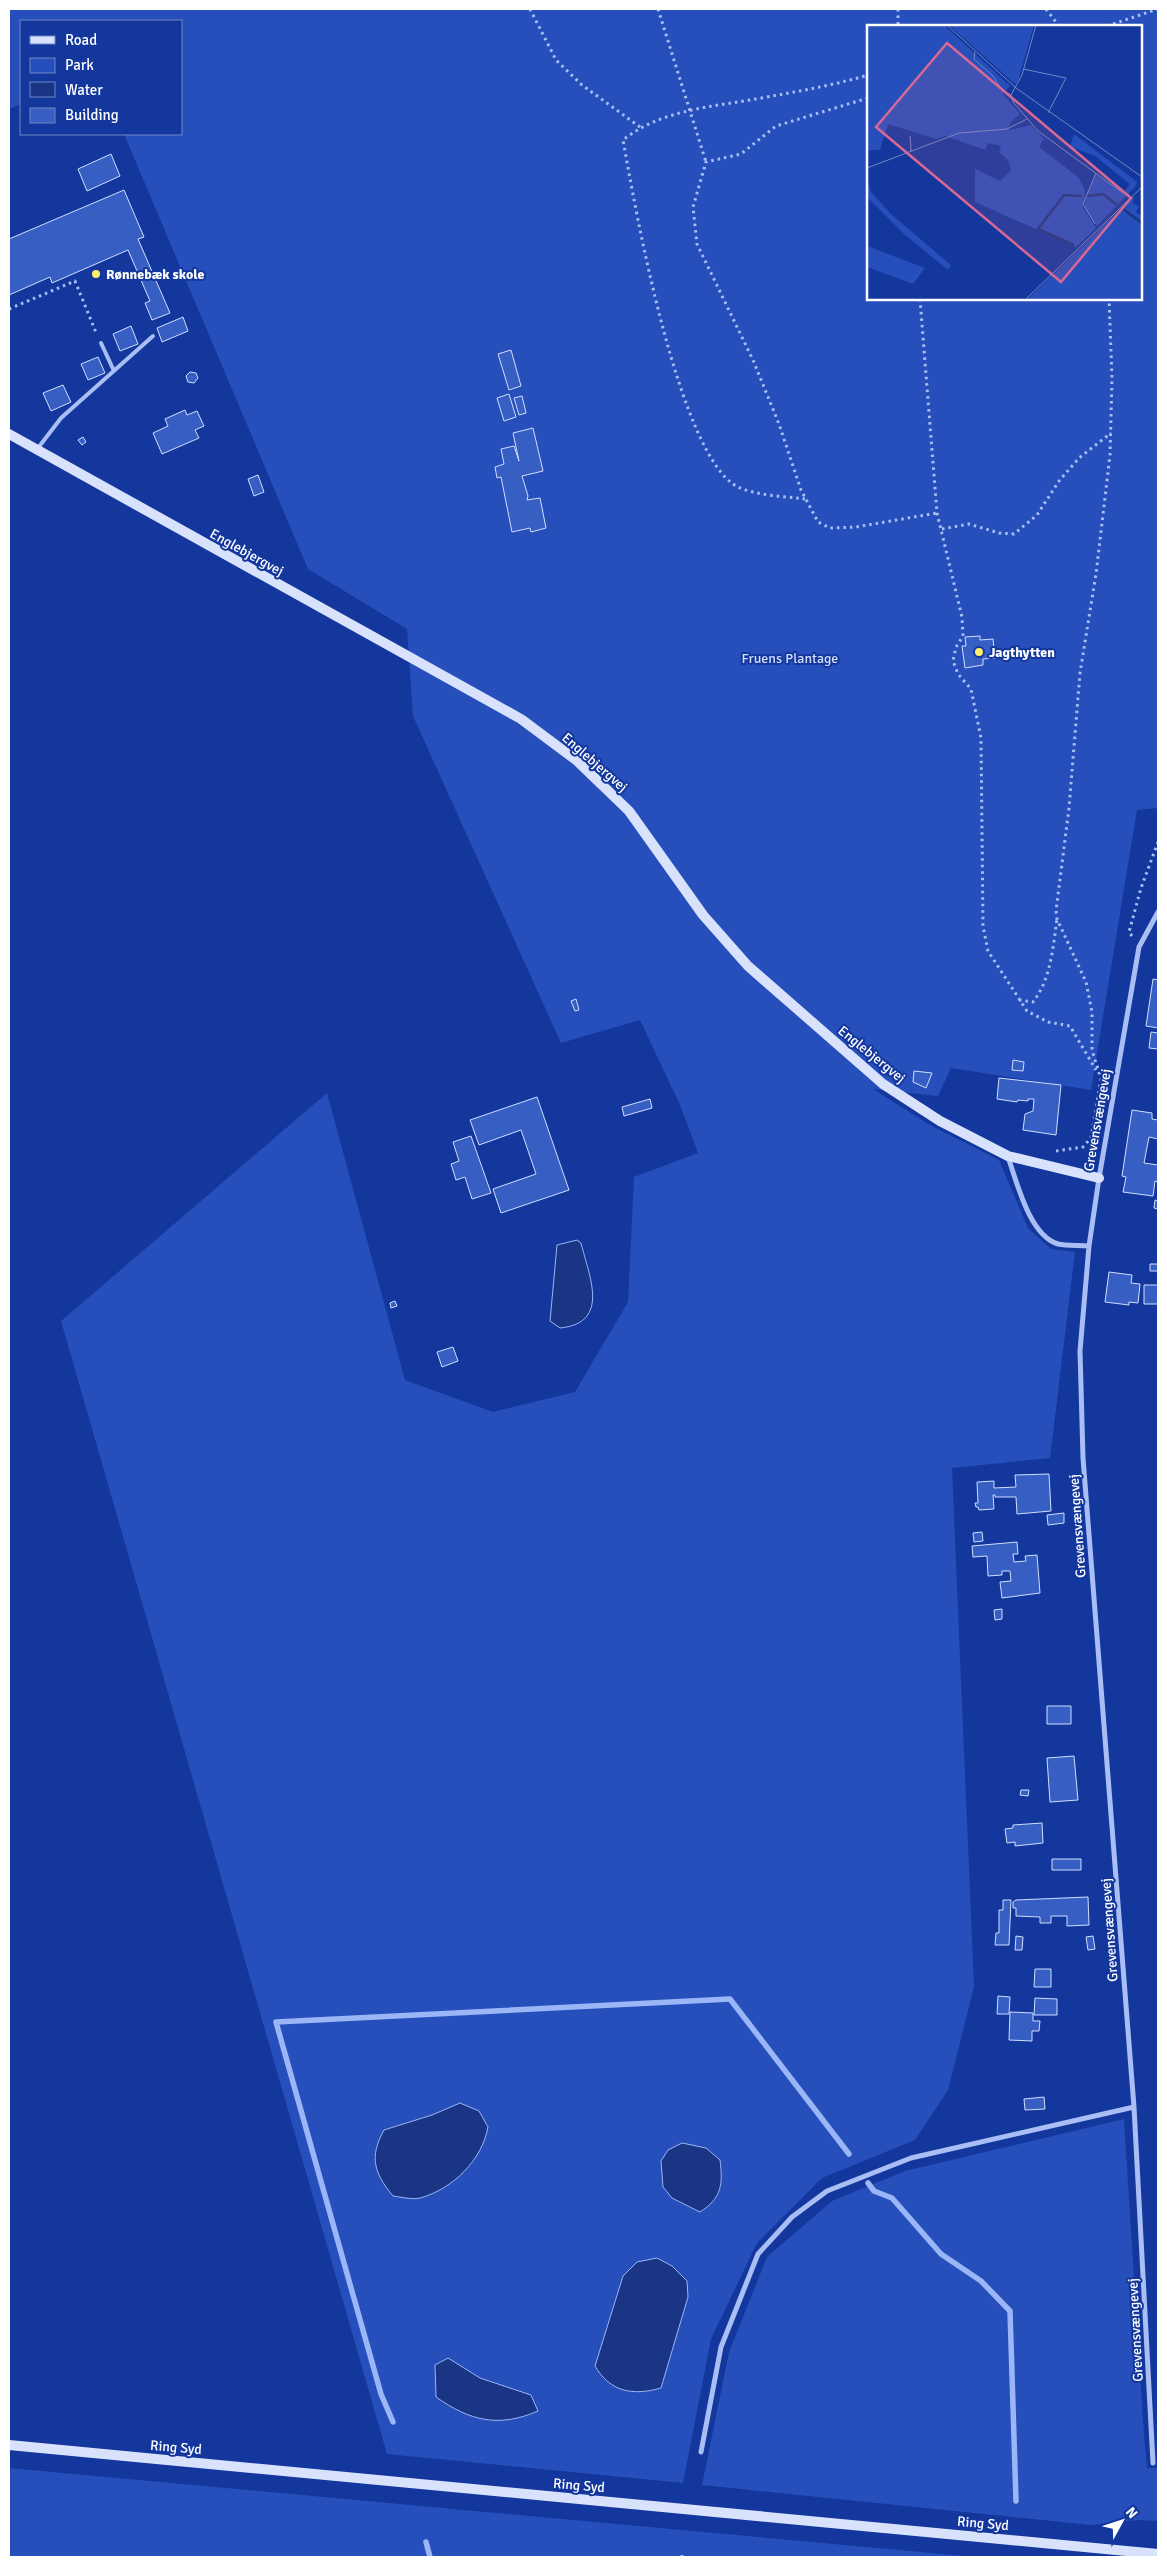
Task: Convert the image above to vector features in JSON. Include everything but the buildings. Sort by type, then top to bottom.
[{"type":"street","name":"Englebjergvej","points":[[9,434],[521,719],[576,760],[629,811],[703,915],[748,966],[883,1084],[940,1122],[1008,1156],[1098,1178]]},
{"type":"street","name":"Grevensvængevej","points":[[1153,2463],[1134,2107],[1083,1458],[1080,1351],[1089,1246],[1098,1178],[1139,947],[1158,912]]},
{"type":"street","points":[[1008,1156],[1022,1199],[1037,1228],[1057,1244],[1089,1246]]},
{"type":"street","points":[[701,2452],[721,2348],[758,2254],[792,2217],[827,2191],[911,2158],[1134,2107]]},
{"type":"street","name":"Ring Syd","points":[[9,2445],[1158,2553]]},
{"type":"lane","points":[[37,450],[61,418],[153,336]]},
{"type":"lane","points":[[101,343],[114,371]]},
{"type":"path","points":[[530,9],[556,60],[582,85],[640,127]]},
{"type":"path","points":[[658,9],[688,110],[706,162],[693,207],[697,244],[753,360],[805,499],[818,522],[830,528],[856,527],[937,513]]},
{"type":"path","points":[[898,9],[898,25]]},
{"type":"path","points":[[1046,9],[1058,25]]},
{"type":"path","points":[[1110,25],[1158,9]]},
{"type":"path","points":[[805,499],[766,494],[737,486],[715,465],[692,421],[671,360],[623,140],[640,127],[688,110],[828,86],[867,75]]},
{"type":"path","points":[[706,162],[740,154],[776,126],[867,98]]},
{"type":"path","points":[[9,309],[75,282],[101,343]]},
{"type":"path","points":[[920,300],[937,513],[958,595],[963,636],[956,648],[953,661],[958,674],[971,689],[981,738],[983,926],[988,951],[1027,1011],[1048,1022],[1070,1026],[1084,1046],[1101,1079]]},
{"type":"path","points":[[1019,1000],[1033,1002],[1040,992],[1047,974],[1057,919],[1080,673],[1096,574],[1110,455],[1112,378],[1109,300]]},
{"type":"path","points":[[942,528],[969,524],[999,533],[1014,534],[1037,515],[1058,481],[1079,458],[1111,432]]},
{"type":"path","points":[[1139,947],[1129,932],[1140,888],[1158,842]]},
{"type":"path","points":[[1050,1150],[1075,1150],[1083,1147],[1091,1138],[1101,1079],[1092,1050],[1092,1012],[1086,982],[1057,919]]},
{"type":"green space","name":"Fruens Plantage","points":[[9,9],[1158,9],[1158,808],[1137,810],[1091,1090],[951,1068],[938,1096],[873,1089],[930,1125],[999,1160],[1028,1228],[1051,1249],[1075,1252],[1050,1458],[952,1468],[974,1987],[948,2090],[915,2140],[822,2178],[757,2243],[711,2339],[683,2483],[387,2454],[61,1321],[327,1093],[405,1380],[493,1412],[575,1392],[628,1302],[634,1177],[698,1153],[680,1105],[640,1020],[561,1043],[413,716],[407,629],[308,569],[124,135],[182,135],[182,20],[20,20],[20,104],[9,109]]},
{"type":"green space","points":[[1124,2119],[1144,2435],[1147,2468],[1158,2468],[1158,2521],[1140,2520],[1090,2525],[702,2485],[729,2352],[767,2257],[832,2201],[905,2171]]},
{"type":"green space","points":[[9,2468],[975,2557],[9,2557]]},
{"type":"water","points":[[577,1240],[581,1243],[591,1283],[593,1296],[591,1308],[586,1317],[576,1324],[560,1328],[550,1321],[557,1245]]},
{"type":"water","points":[[460,2103],[479,2111],[488,2127],[485,2139],[473,2162],[444,2188],[432,2194],[417,2199],[393,2196],[381,2180],[375,2157],[376,2148],[384,2130],[432,2115]]},
{"type":"water","points":[[682,2143],[706,2148],[720,2160],[721,2183],[717,2196],[700,2212],[672,2198],[663,2187],[661,2161],[668,2150]]},
{"type":"water","points":[[657,2258],[672,2266],[687,2281],[688,2297],[661,2388],[641,2392],[623,2390],[608,2382],[595,2366],[623,2276],[637,2262]]},
{"type":"water","points":[[448,2358],[480,2378],[531,2395],[538,2411],[524,2416],[498,2420],[473,2416],[449,2405],[436,2397],[435,2365]]},
{"type":"waterway","points":[[393,2422],[381,2394],[276,2022],[730,1999],[849,2154]]},
{"type":"waterway","points":[[868,2183],[874,2191],[892,2198],[941,2254],[981,2281],[1010,2311],[1016,2501]]},
{"type":"waterway","points":[[426,2542],[430,2557]]},
{"type":"place","name":"Rønnebæk skole","points":[[96,274]]},
{"type":"place","name":"Jagthytten","points":[[979,652]]}]
